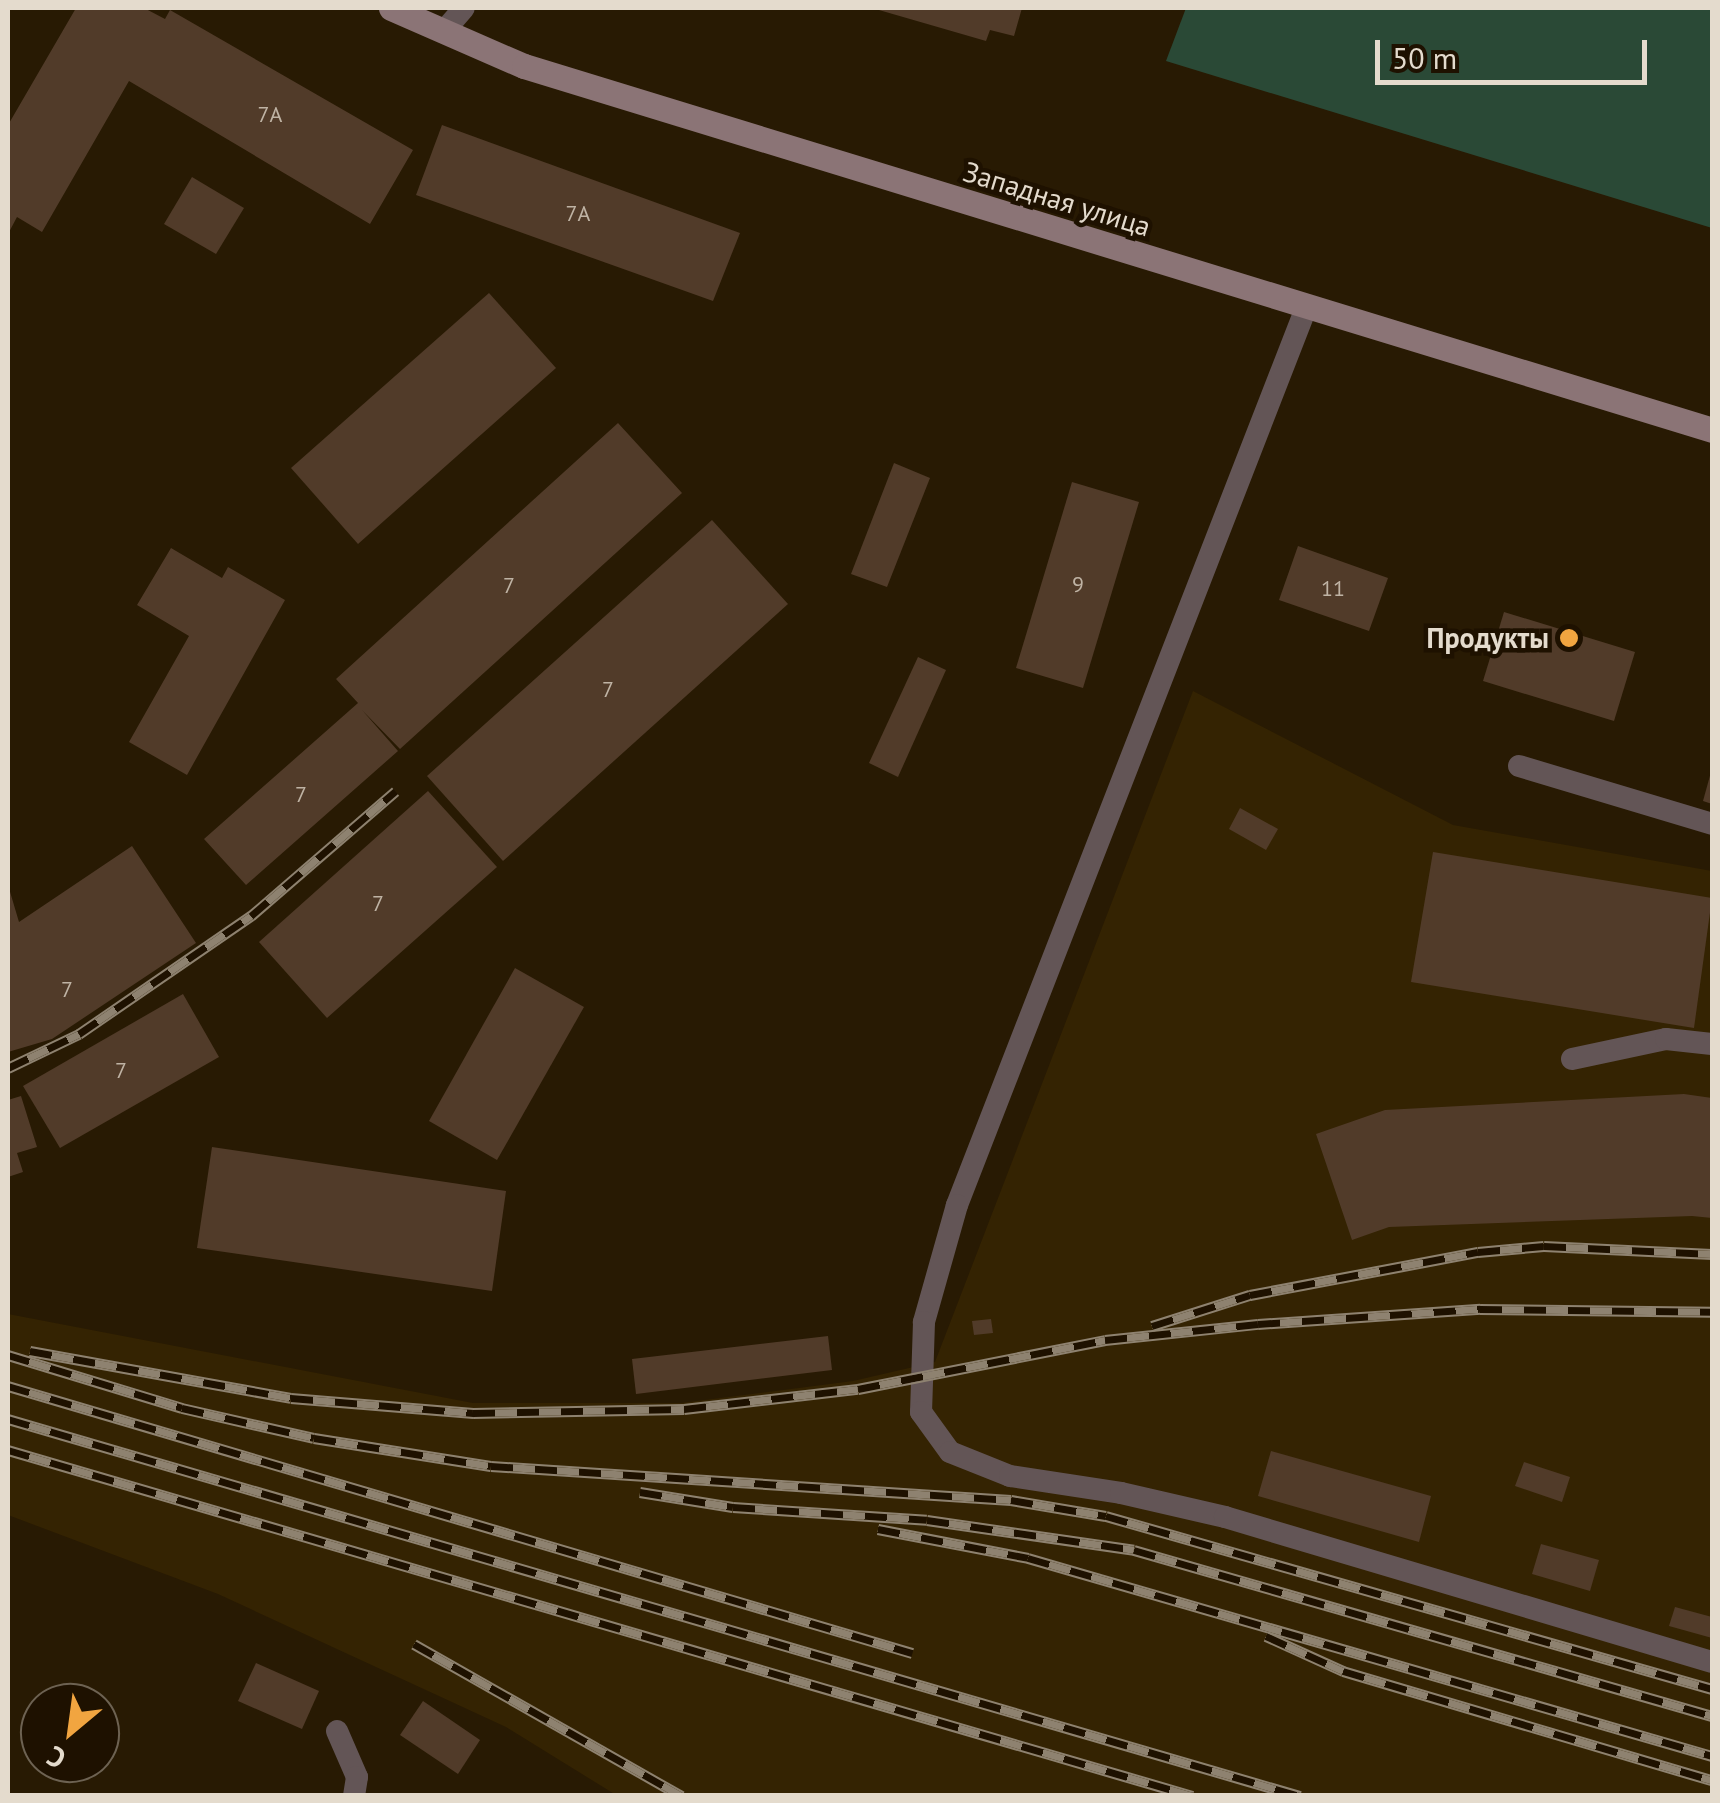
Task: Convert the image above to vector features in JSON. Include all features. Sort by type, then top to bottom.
[{"type":"main road","name":"Западная улица","points":[[391,8],[524,66],[1712,430]]},
{"type":"lane","points":[[444,31],[464,8]]},
{"type":"lane","points":[[1306,308],[957,1205],[924,1322],[921,1412],[950,1452],[1010,1476],[1121,1492],[1225,1517],[1712,1662]]},
{"type":"lane","points":[[1518,766],[1712,824]]},
{"type":"lane","points":[[1572,1059],[1666,1040],[1712,1044]]},
{"type":"lane","points":[[337,1732],[357,1777],[354,1796]]},
{"type":"shaded area","points":[[1193,691],[1453,825],[1712,871],[1712,1795],[616,1795],[506,1727],[218,1594],[8,1515],[8,1314],[473,1403],[681,1403],[853,1381],[935,1362]]},
{"type":"green space","points":[[1186,8],[1712,8],[1712,228],[1166,61]]},
{"type":"building","points":[[76,8],[144,8],[165,19],[170,10],[413,150],[370,224],[129,81],[42,232],[17,217],[8,234],[8,125]]},
{"type":"building","points":[[872,8],[1022,8],[1014,36],[990,30],[986,41]]},
{"type":"building","points":[[442,125],[740,233],[713,301],[416,195]]},
{"type":"building","points":[[192,177],[244,208],[216,254],[164,224]]},
{"type":"building","points":[[489,293],[556,368],[358,544],[291,468]]},
{"type":"building","points":[[618,423],[682,493],[400,749],[362,710],[398,751],[246,885],[204,839],[358,703],[336,679]]},
{"type":"building","points":[[894,463],[930,478],[887,587],[851,574]]},
{"type":"building","points":[[1072,482],[1139,502],[1083,688],[1016,668]]},
{"type":"building","points":[[712,520],[788,604],[503,861],[427,776]]},
{"type":"building","points":[[1298,546],[1388,578],[1369,631],[1279,600]]},
{"type":"building","points":[[171,548],[222,578],[228,567],[285,600],[187,775],[129,742],[189,636],[137,605]]},
{"type":"building","points":[[1504,612],[1635,652],[1614,721],[1483,681]]},
{"type":"building","points":[[918,657],[946,670],[898,777],[869,763]]},
{"type":"building","points":[[1712,772],[1712,804],[1703,801]]},
{"type":"building","points":[[428,791],[497,867],[327,1018],[259,942]]},
{"type":"building","points":[[1240,808],[1278,829],[1266,850],[1229,829]]},
{"type":"building","points":[[132,846],[196,943],[52,1039],[8,1052],[8,885],[19,922]]},
{"type":"building","points":[[1433,852],[1712,898],[1694,1028],[1411,982]]},
{"type":"building","points":[[515,968],[584,1007],[497,1160],[429,1121]]},
{"type":"building","points":[[183,994],[219,1057],[60,1148],[23,1086]]},
{"type":"building","points":[[1684,1094],[1712,1098],[1712,1218],[1389,1227],[1352,1240],[1316,1134],[1385,1110]]},
{"type":"building","points":[[21,1096],[37,1147],[17,1153],[23,1172],[8,1177],[8,1100]]},
{"type":"building","points":[[212,1147],[506,1191],[492,1291],[197,1248]]},
{"type":"building","points":[[991,1319],[993,1333],[974,1335],[972,1321]]},
{"type":"building","points":[[828,1336],[832,1370],[636,1394],[632,1359]]},
{"type":"building","points":[[1271,1451],[1431,1496],[1419,1542],[1258,1496]]},
{"type":"building","points":[[1524,1462],[1570,1477],[1562,1502],[1515,1486]]},
{"type":"building","points":[[1541,1544],[1599,1560],[1590,1591],[1532,1574]]},
{"type":"building","points":[[1675,1607],[1712,1617],[1712,1638],[1669,1626]]},
{"type":"building","points":[[256,1663],[319,1691],[302,1729],[238,1701]]},
{"type":"building","points":[[423,1701],[480,1740],[458,1774],[400,1735]]},
{"type":"railway","points":[[8,1068],[79,1034],[251,916],[396,791]]},
{"type":"railway","points":[[1152,1326],[1250,1295],[1478,1252],[1544,1246],[1712,1254]]},
{"type":"railway","points":[[30,1351],[291,1398],[473,1413],[684,1409],[858,1389],[1105,1340],[1258,1324],[1480,1309],[1712,1312]]},
{"type":"railway","points":[[8,1355],[182,1408],[314,1438],[491,1466],[1011,1500],[1106,1516],[1712,1689]]},
{"type":"railway","points":[[8,1386],[912,1653]]},
{"type":"railway","points":[[8,1419],[1300,1796]]},
{"type":"railway","points":[[8,1450],[1193,1796]]},
{"type":"railway","points":[[640,1492],[733,1507],[927,1520],[1134,1550],[1712,1716]]},
{"type":"railway","points":[[878,1529],[1028,1558],[1712,1756]]},
{"type":"railway","points":[[1266,1636],[1343,1671],[1712,1780]]},
{"type":"railway","points":[[414,1644],[682,1796]]},
{"type":"place","name":"Продукты","points":[[1569,638]]}]
